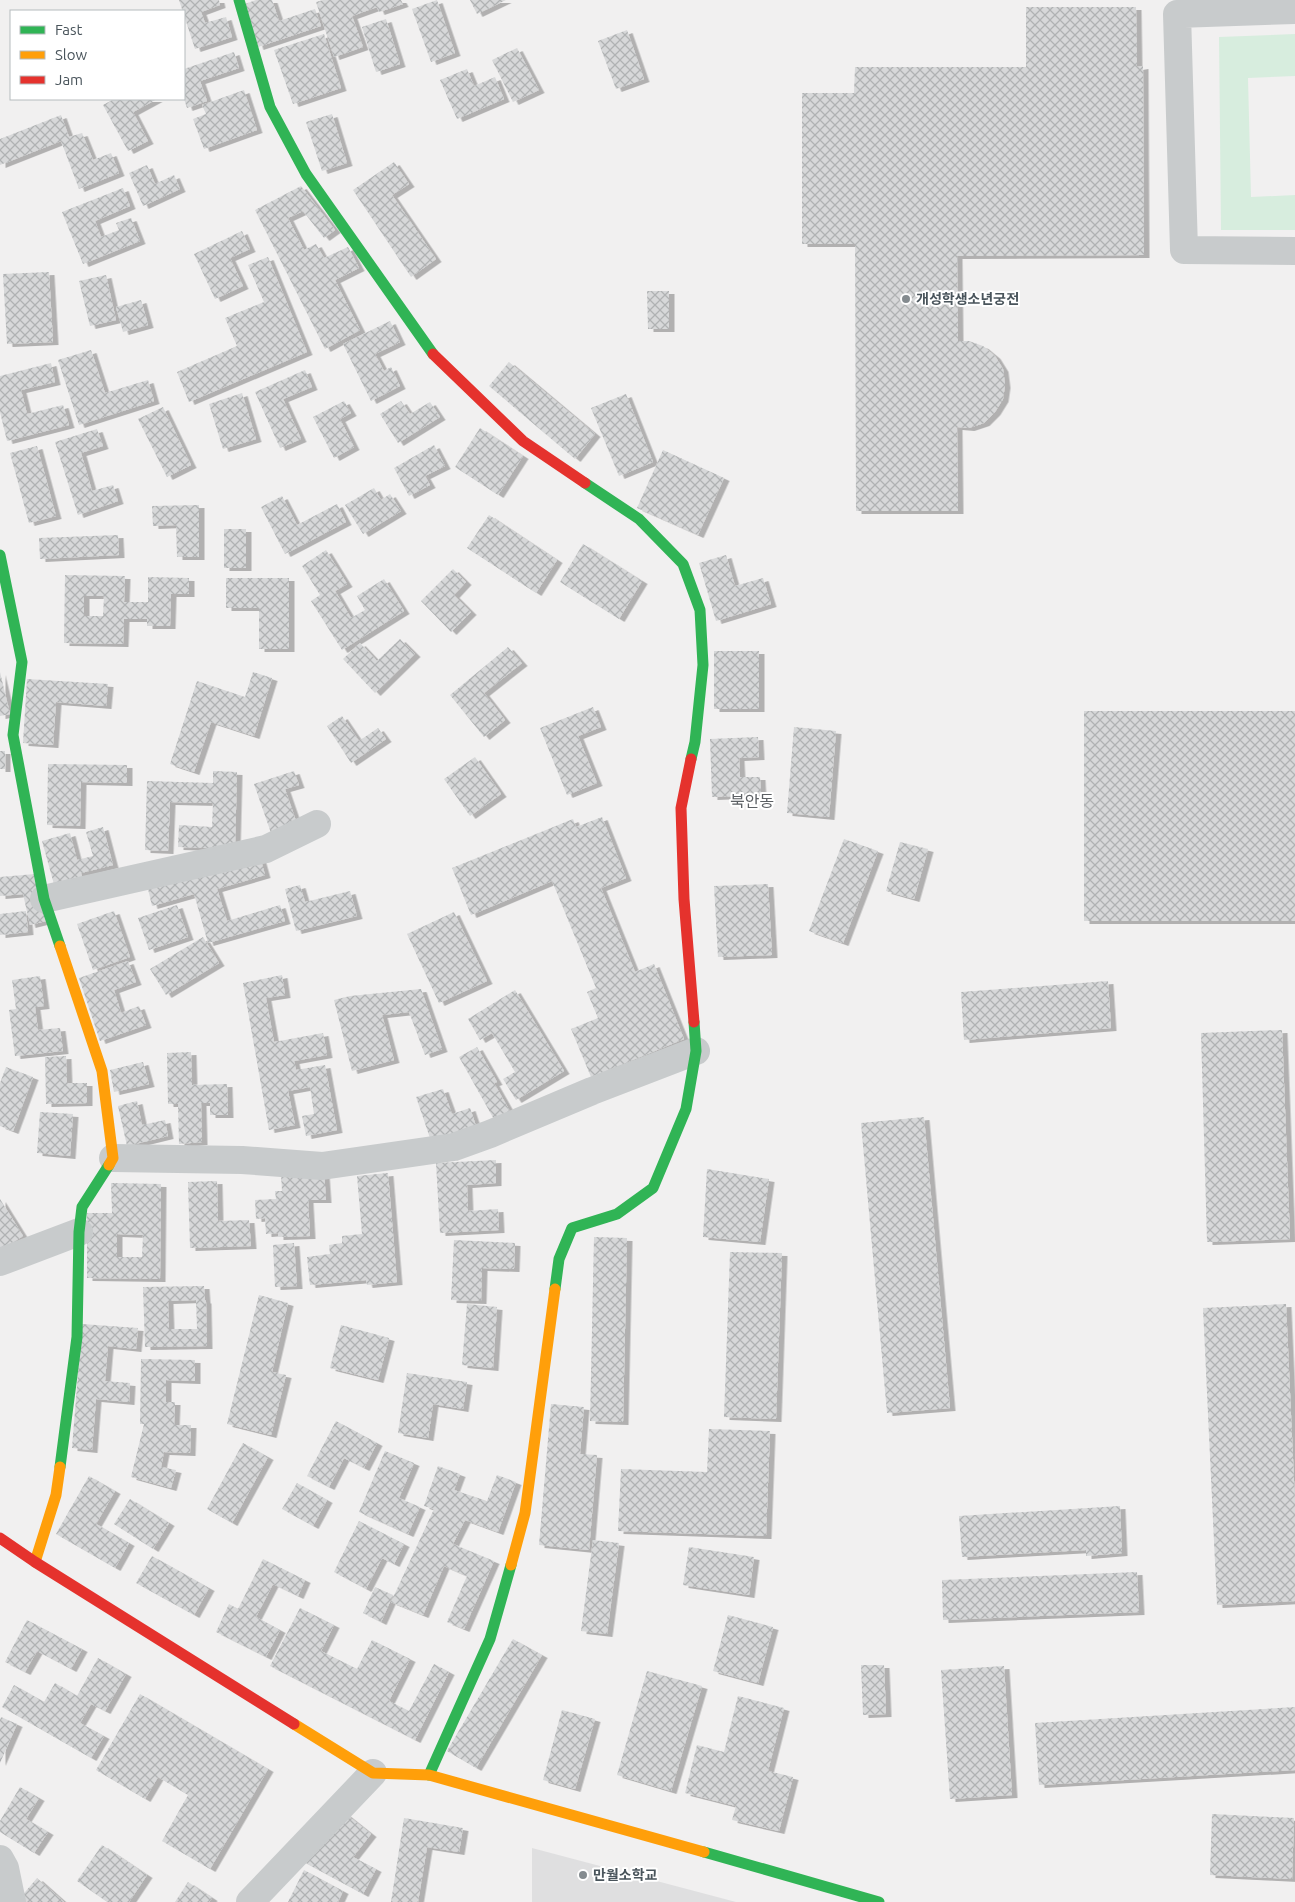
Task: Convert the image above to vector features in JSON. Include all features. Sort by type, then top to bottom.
[{"type":"street","points":[[239,0],[270,107],[306,174],[432,354],[523,441],[639,519],[683,564],[700,610],[703,665],[695,742],[681,808],[684,899],[696,1051],[686,1109],[653,1188],[616,1214],[572,1228],[559,1259],[526,1513],[490,1639],[429,1775]]},
{"type":"street","points":[[1295,10],[1177,14],[1184,250],[1295,251]]},
{"type":"street","points":[[0,555],[22,662],[13,736],[44,899],[102,1071],[112,1158],[82,1207],[77,1337],[56,1495],[35,1562]]},
{"type":"street","points":[[44,899],[266,849],[317,824]]},
{"type":"street","points":[[112,1158],[242,1160],[322,1166],[454,1147],[696,1051]]},
{"type":"street","points":[[0,1262],[80,1232]]},
{"type":"street","points":[[0,1538],[35,1562],[373,1773],[429,1775],[879,1902]]},
{"type":"street","points":[[250,1902],[373,1773]]},
{"type":"street","points":[[0,1859],[5,1868],[12,1902]]},
{"type":"shaded area","name":"만월소학교","points":[[532,1848],[736,1902],[532,1902]]},
{"type":"green space","points":[[1295,34],[1295,76],[1248,78],[1251,197],[1295,195],[1295,230],[1221,230],[1219,37]]},
{"type":"building","points":[[179,0],[219,0],[220,5],[201,12],[205,23],[226,17],[232,37],[195,49],[185,18],[185,10],[182,10]]},
{"type":"building","points":[[256,0],[272,0],[279,21],[315,9],[321,26],[258,47],[245,4]]},
{"type":"building","points":[[323,0],[401,0],[403,4],[379,12],[377,7],[352,16],[363,47],[334,57],[316,2]]},
{"type":"building","points":[[437,0],[455,53],[431,62],[412,9]]},
{"type":"building","points":[[470,0],[506,0],[477,14]]},
{"type":"building","name":"개성학생소년궁전","points":[[1026,7],[1136,7],[1137,67],[1143,66],[1144,255],[957,256],[958,341],[969,341],[983,346],[995,356],[1003,369],[1005,385],[1003,399],[995,412],[984,423],[969,428],[957,427],[958,511],[856,511],[855,244],[802,244],[802,93],[854,93],[855,67],[1026,67]]},
{"type":"building","points":[[386,19],[400,64],[376,72],[362,27]]},
{"type":"building","points":[[627,30],[644,79],[616,89],[598,41]]},
{"type":"building","points":[[324,34],[341,88],[293,104],[274,50]]},
{"type":"building","points":[[517,48],[539,90],[513,102],[492,60]]},
{"type":"building","points":[[234,52],[239,68],[200,81],[207,101],[187,108],[184,100],[185,69]]},
{"type":"building","points":[[467,69],[474,86],[495,77],[504,99],[457,119],[440,80]]},
{"type":"building","points":[[244,90],[257,130],[204,149],[193,119],[206,114],[202,105]]},
{"type":"building","points":[[112,100],[155,100],[133,112],[148,141],[128,151],[103,105]]},
{"type":"building","points":[[332,114],[347,163],[322,171],[306,122]]},
{"type":"building","points":[[61,115],[69,137],[82,133],[93,160],[111,153],[119,173],[79,189],[61,141],[0,165],[0,139]]},
{"type":"building","points":[[394,162],[409,184],[392,195],[436,259],[411,277],[353,190]]},
{"type":"building","points":[[147,165],[155,184],[174,175],[180,189],[143,206],[129,173]]},
{"type":"building","points":[[301,186],[335,230],[324,238],[303,211],[288,218],[304,250],[316,244],[324,258],[348,247],[359,268],[335,280],[360,330],[325,349],[255,210]]},
{"type":"building","points":[[123,188],[130,206],[95,221],[101,237],[119,230],[116,223],[131,218],[140,241],[83,264],[62,212]]},
{"type":"building","points":[[242,231],[250,249],[230,258],[243,286],[215,299],[194,254]]},
{"type":"building","points":[[268,257],[307,352],[189,402],[177,372],[237,346],[225,318],[264,302],[248,265]]},
{"type":"building","points":[[49,272],[53,342],[7,344],[3,274]]},
{"type":"building","points":[[106,275],[116,320],[90,326],[79,281]]},
{"type":"building","points":[[647,291],[669,291],[669,329],[648,329]]},
{"type":"building","points":[[141,300],[148,325],[123,332],[116,307]]},
{"type":"building","points":[[390,321],[400,342],[375,354],[384,371],[391,367],[400,386],[371,401],[343,344]]},
{"type":"building","points":[[91,350],[105,393],[148,380],[154,401],[79,425],[58,360]]},
{"type":"building","points":[[509,362],[595,434],[575,459],[489,386]]},
{"type":"building","points":[[51,363],[55,382],[21,390],[27,414],[63,405],[69,425],[7,441],[0,412],[0,376]]},
{"type":"building","points":[[305,370],[312,387],[283,399],[301,439],[280,448],[255,392]]},
{"type":"building","points":[[242,393],[256,439],[223,449],[209,404]]},
{"type":"building","points":[[626,394],[653,462],[619,476],[591,408]]},
{"type":"building","points":[[344,401],[351,413],[340,419],[354,447],[334,458],[313,417]]},
{"type":"building","points":[[401,401],[410,414],[430,402],[440,417],[398,443],[380,414]]},
{"type":"building","points":[[163,407],[191,465],[167,477],[138,419]]},
{"type":"building","points":[[480,428],[523,456],[498,495],[455,467]]},
{"type":"building","points":[[97,429],[103,446],[81,453],[92,491],[113,485],[118,501],[78,515],[55,442]]},
{"type":"building","points":[[434,445],[445,466],[425,476],[430,485],[409,496],[394,468]]},
{"type":"building","points":[[37,446],[56,516],[29,523],[10,453]]},
{"type":"building","points":[[663,450],[724,478],[698,535],[637,508]]},
{"type":"building","points":[[374,488],[381,500],[390,494],[401,511],[363,534],[345,505]]},
{"type":"building","points":[[282,496],[297,525],[337,504],[346,522],[285,554],[261,507]]},
{"type":"building","points":[[199,505],[199,557],[177,557],[176,525],[153,526],[152,506]]},
{"type":"building","points":[[489,515],[557,560],[536,593],[467,548]]},
{"type":"building","points":[[224,529],[246,529],[246,568],[224,568]]},
{"type":"building","points":[[118,535],[119,555],[40,559],[39,538]]},
{"type":"building","points":[[583,544],[642,581],[619,619],[560,582]]},
{"type":"building","points":[[326,550],[347,584],[335,591],[351,618],[365,610],[357,596],[384,579],[404,611],[342,650],[311,601],[320,595],[302,566]]},
{"type":"building","points":[[726,555],[735,586],[763,578],[771,604],[716,621],[699,563]]},
{"type":"building","points":[[453,569],[466,582],[454,595],[471,612],[451,632],[421,601]]},
{"type":"building","points":[[65,575],[125,576],[124,602],[148,602],[148,577],[189,578],[189,594],[171,594],[170,626],[147,626],[147,619],[124,619],[123,644],[64,643]],"holes":[[[84,596],[104,596],[103,616],[84,616]]]},
{"type":"building","points":[[226,578],[289,578],[289,649],[259,649],[259,608],[226,608]]},
{"type":"building","points":[[400,639],[415,654],[375,693],[343,659],[360,643],[377,661]]},
{"type":"building","points":[[508,647],[522,663],[484,693],[505,720],[484,737],[450,695]]},
{"type":"building","points":[[714,651],[759,651],[759,709],[714,709]]},
{"type":"building","points":[[0,672],[10,714],[0,716]]},
{"type":"building","points":[[253,672],[272,678],[254,736],[211,722],[194,772],[170,764],[197,681],[245,697]]},
{"type":"building","points":[[27,679],[108,684],[106,706],[56,702],[53,745],[23,743]]},
{"type":"building","points":[[593,707],[601,727],[578,736],[597,783],[567,795],[540,728]]},
{"type":"building","points":[[1084,711],[1295,711],[1295,921],[1084,921]]},
{"type":"building","points":[[342,716],[359,741],[378,728],[386,739],[351,763],[327,726]]},
{"type":"building","points":[[794,727],[836,731],[829,817],[787,813]]},
{"type":"building","points":[[758,737],[759,757],[739,758],[740,777],[760,777],[761,795],[712,797],[710,739]]},
{"type":"building","points":[[0,751],[5,751],[5,769],[0,769]]},
{"type":"building","points":[[475,757],[501,794],[470,816],[444,779]]},
{"type":"building","points":[[48,764],[127,765],[127,783],[81,782],[80,826],[47,825]]},
{"type":"building","points":[[213,771],[237,772],[235,849],[178,847],[179,825],[212,827],[213,803],[170,802],[168,851],[145,850],[147,781],[213,783]]},
{"type":"building","points":[[294,771],[299,785],[285,789],[297,824],[271,833],[254,784]]},
{"type":"building","points":[[602,817],[626,878],[601,888],[635,972],[654,964],[684,1039],[591,1077],[571,1029],[598,1018],[587,992],[596,988],[552,881],[471,915],[452,868],[573,819],[576,827]]},
{"type":"building","points":[[103,827],[113,865],[81,873],[83,880],[55,888],[42,841],[70,833],[77,860],[93,856],[86,832]]},
{"type":"building","points":[[844,839],[878,851],[843,943],[809,931]]},
{"type":"building","points":[[900,842],[928,849],[914,899],[886,891]]},
{"type":"building","points":[[260,857],[265,875],[217,889],[227,921],[280,905],[285,921],[208,943],[194,894],[152,906],[148,889]]},
{"type":"building","points":[[35,874],[46,921],[30,925],[23,894],[0,896],[0,877]]},
{"type":"building","points":[[768,884],[772,955],[718,957],[714,886]]},
{"type":"building","points":[[300,885],[305,902],[350,891],[357,916],[296,931],[285,889]]},
{"type":"building","points":[[177,905],[188,937],[149,950],[138,918]]},
{"type":"building","points":[[26,911],[28,932],[0,935],[0,914]]},
{"type":"building","points":[[114,911],[130,957],[93,970],[77,924]]},
{"type":"building","points":[[454,912],[487,981],[439,1003],[407,934]]},
{"type":"building","points":[[203,937],[219,963],[166,995],[150,969]]},
{"type":"building","points":[[128,961],[136,982],[114,990],[121,1013],[139,1006],[146,1025],[100,1041],[79,978]]},
{"type":"building","points":[[282,975],[285,995],[266,998],[274,1042],[323,1033],[327,1055],[294,1061],[296,1070],[325,1065],[337,1130],[306,1136],[302,1116],[314,1114],[310,1087],[288,1091],[295,1125],[269,1130],[243,983]]},
{"type":"building","points":[[40,976],[44,1006],[35,1007],[38,1030],[60,1028],[63,1051],[15,1056],[9,1010],[16,1009],[12,980]]},
{"type":"building","points":[[1108,981],[1111,1028],[964,1040],[961,992]]},
{"type":"building","points":[[421,989],[442,1049],[425,1055],[409,1012],[382,1015],[394,1060],[352,1071],[334,1000],[350,996]]},
{"type":"building","points":[[515,990],[564,1071],[516,1100],[503,1079],[515,1072],[492,1033],[480,1040],[468,1019]]},
{"type":"building","points":[[1282,1030],[1290,1239],[1207,1242],[1201,1033]]},
{"type":"building","points":[[477,1047],[497,1082],[494,1083],[512,1115],[496,1123],[459,1057]]},
{"type":"building","points":[[191,1052],[192,1085],[227,1084],[228,1115],[210,1115],[210,1103],[201,1103],[202,1142],[179,1144],[178,1104],[168,1104],[167,1053]]},
{"type":"building","points":[[66,1056],[67,1083],[87,1083],[87,1103],[46,1104],[45,1057]]},
{"type":"building","points":[[143,1062],[149,1084],[114,1092],[110,1070]]},
{"type":"building","points":[[6,1067],[33,1077],[13,1131],[0,1126],[0,1083]]},
{"type":"building","points":[[443,1089],[452,1114],[470,1108],[476,1126],[431,1141],[416,1097]]},
{"type":"building","points":[[137,1101],[142,1125],[165,1120],[168,1136],[127,1146],[118,1106]]},
{"type":"building","points":[[40,1112],[73,1114],[70,1156],[37,1153]]},
{"type":"building","points":[[924,1117],[950,1408],[887,1413],[861,1123]]},
{"type":"building","points":[[496,1160],[496,1183],[467,1185],[468,1211],[498,1209],[499,1230],[440,1233],[436,1163]]},
{"type":"building","points":[[707,1169],[769,1179],[760,1242],[703,1237]]},
{"type":"building","points":[[324,1172],[326,1200],[308,1200],[310,1236],[278,1237],[278,1233],[266,1234],[265,1218],[256,1219],[255,1200],[276,1199],[275,1191],[282,1191],[281,1175]]},
{"type":"building","points":[[388,1173],[397,1282],[367,1285],[366,1280],[310,1285],[307,1257],[330,1254],[329,1245],[342,1243],[342,1236],[362,1234],[357,1176]]},
{"type":"building","points":[[217,1181],[218,1221],[249,1220],[251,1246],[190,1248],[188,1182]]},
{"type":"building","points":[[111,1183],[161,1184],[160,1279],[87,1278],[87,1213],[112,1213]],"holes":[[[117,1234],[143,1235],[142,1257],[117,1257]]]},
{"type":"building","points":[[0,1199],[23,1236],[0,1250]]},
{"type":"building","points":[[594,1237],[627,1238],[623,1422],[590,1421]]},
{"type":"building","points":[[454,1240],[515,1243],[514,1269],[482,1268],[481,1301],[451,1300]]},
{"type":"building","points":[[294,1243],[297,1286],[275,1287],[273,1245]]},
{"type":"building","points":[[730,1252],[782,1253],[776,1419],[724,1417]]},
{"type":"building","points":[[204,1286],[207,1346],[145,1347],[143,1287]],"holes":[[[196,1300],[197,1329],[169,1329],[168,1301]]]},
{"type":"building","points":[[259,1295],[288,1303],[272,1372],[286,1375],[271,1435],[227,1424]]},
{"type":"building","points":[[467,1304],[497,1307],[493,1368],[462,1365]]},
{"type":"building","points":[[1286,1304],[1295,1503],[1295,1601],[1217,1605],[1203,1308]]},
{"type":"building","points":[[82,1324],[138,1328],[136,1349],[108,1346],[105,1381],[130,1383],[129,1402],[96,1399],[92,1450],[72,1448]]},
{"type":"building","points":[[341,1325],[389,1338],[378,1380],[330,1368]]},
{"type":"building","points":[[141,1359],[195,1360],[195,1381],[166,1380],[166,1402],[175,1402],[174,1425],[191,1425],[190,1453],[164,1452],[161,1467],[176,1470],[171,1488],[131,1477],[144,1424],[140,1424]]},
{"type":"building","points":[[407,1373],[467,1382],[463,1409],[433,1404],[428,1438],[398,1433]]},
{"type":"building","points":[[551,1404],[584,1407],[580,1454],[597,1455],[589,1550],[539,1545]]},
{"type":"building","points":[[336,1421],[377,1443],[364,1468],[344,1458],[329,1487],[307,1476]]},
{"type":"building","points":[[709,1429],[770,1431],[766,1536],[618,1531],[621,1469],[707,1472]]},
{"type":"building","points":[[243,1443],[268,1457],[232,1523],[207,1509]]},
{"type":"building","points":[[385,1451],[414,1463],[399,1498],[420,1507],[408,1534],[359,1512]]},
{"type":"building","points":[[438,1466],[460,1474],[454,1490],[487,1501],[497,1475],[516,1482],[498,1532],[465,1520],[453,1544],[494,1561],[464,1629],[447,1622],[467,1576],[444,1566],[423,1615],[391,1602],[434,1509],[424,1506]]},
{"type":"building","points":[[89,1476],[115,1491],[96,1524],[129,1543],[115,1568],[56,1534]]},
{"type":"building","points":[[297,1483],[327,1500],[313,1526],[282,1509]]},
{"type":"building","points":[[130,1499],[169,1523],[153,1549],[114,1524]]},
{"type":"building","points":[[1120,1506],[1122,1553],[1086,1556],[1086,1550],[962,1557],[959,1516]]},
{"type":"building","points":[[359,1521],[404,1544],[394,1564],[382,1558],[366,1589],[334,1572]]},
{"type":"building","points":[[593,1540],[619,1543],[607,1634],[581,1631]]},
{"type":"building","points":[[689,1547],[754,1557],[749,1595],[683,1585]]},
{"type":"building","points":[[152,1556],[209,1588],[194,1615],[136,1583]]},
{"type":"building","points":[[263,1559],[305,1580],[298,1596],[273,1584],[256,1617],[280,1630],[266,1657],[216,1632],[229,1604],[238,1609]]},
{"type":"building","points":[[1137,1572],[1139,1612],[943,1620],[942,1580]]},
{"type":"building","points":[[375,1587],[393,1595],[381,1622],[363,1613]]},
{"type":"building","points":[[300,1608],[334,1625],[321,1651],[357,1669],[372,1640],[410,1659],[389,1701],[409,1711],[434,1664],[449,1672],[415,1740],[270,1666]]},
{"type":"building","points":[[728,1615],[773,1627],[758,1683],[713,1671]]},
{"type":"building","points":[[27,1620],[82,1649],[71,1669],[37,1651],[25,1672],[5,1662]]},
{"type":"building","points":[[513,1639],[542,1655],[476,1768],[447,1751]]},
{"type":"building","points":[[98,1658],[126,1674],[105,1711],[91,1704],[80,1723],[104,1736],[91,1758],[2,1707],[14,1685],[44,1702],[55,1683],[77,1696]]},
{"type":"building","points":[[861,1665],[884,1665],[886,1714],[863,1715]]},
{"type":"building","points":[[1004,1666],[1012,1795],[950,1799],[941,1670]]},
{"type":"building","points":[[647,1671],[702,1686],[671,1791],[617,1775]]},
{"type":"building","points":[[140,1694],[268,1769],[210,1869],[162,1841],[188,1795],[158,1777],[145,1799],[96,1770]]},
{"type":"building","points":[[738,1696],[784,1708],[768,1771],[793,1777],[779,1831],[732,1820],[736,1806],[685,1793],[697,1745],[724,1752]]},
{"type":"building","points":[[1295,1707],[1295,1770],[1039,1785],[1035,1723]]},
{"type":"building","points":[[562,1710],[595,1719],[575,1789],[543,1780]]},
{"type":"building","points":[[1,1717],[17,1724],[0,1763],[0,1720]]},
{"type":"building","points":[[20,1787],[39,1798],[26,1819],[48,1832],[34,1853],[0,1832],[0,1821]]},
{"type":"building","points":[[342,1811],[371,1834],[353,1857],[376,1869],[363,1894],[302,1861]]},
{"type":"building","points":[[1212,1814],[1294,1818],[1292,1879],[1210,1875]]},
{"type":"building","points":[[404,1818],[463,1828],[459,1852],[427,1847],[418,1902],[391,1902]]},
{"type":"building","points":[[102,1845],[147,1875],[129,1902],[107,1902],[77,1881]]},
{"type":"building","points":[[304,1870],[343,1891],[338,1902],[288,1902]]},
{"type":"building","points":[[37,1878],[64,1902],[25,1902],[20,1898]]},
{"type":"building","points":[[188,1882],[212,1898],[209,1902],[175,1902]]},
{"type":"traffic: fast","points":[[239,0],[270,107],[306,174],[433,354]]},
{"type":"traffic: fast","points":[[585,483],[639,519],[683,564],[700,610],[703,665],[695,742],[691,759]]},
{"type":"traffic: fast","points":[[0,555],[22,662],[13,735],[44,899],[60,946]]},
{"type":"traffic: fast","points":[[555,1289],[559,1259],[572,1228],[617,1214],[653,1188],[686,1109],[696,1051],[694,1022]]},
{"type":"traffic: fast","points":[[60,1467],[77,1337],[79,1232],[82,1207],[109,1165]]},
{"type":"traffic: fast","points":[[429,1775],[490,1639],[511,1565]]},
{"type":"traffic: fast","points":[[704,1852],[879,1902]]},
{"type":"traffic: slow","points":[[60,946],[102,1071],[113,1158],[109,1165]]},
{"type":"traffic: slow","points":[[511,1565],[525,1513],[555,1289]]},
{"type":"traffic: slow","points":[[35,1562],[56,1495],[60,1467]]},
{"type":"traffic: slow","points":[[294,1724],[373,1773],[429,1775],[704,1852]]},
{"type":"traffic: jam","points":[[433,354],[523,441],[585,483]]},
{"type":"traffic: jam","points":[[691,759],[681,808],[684,899],[694,1022]]},
{"type":"traffic: jam","points":[[0,1538],[35,1562],[294,1724]]},
{"type":"place","name":"개성학생소년궁전","points":[[906,299]]},
{"type":"place","name":"만월소학교","points":[[583,1875]]},
{"type":"district","name":"북안동","points":[[752,801]]}]
